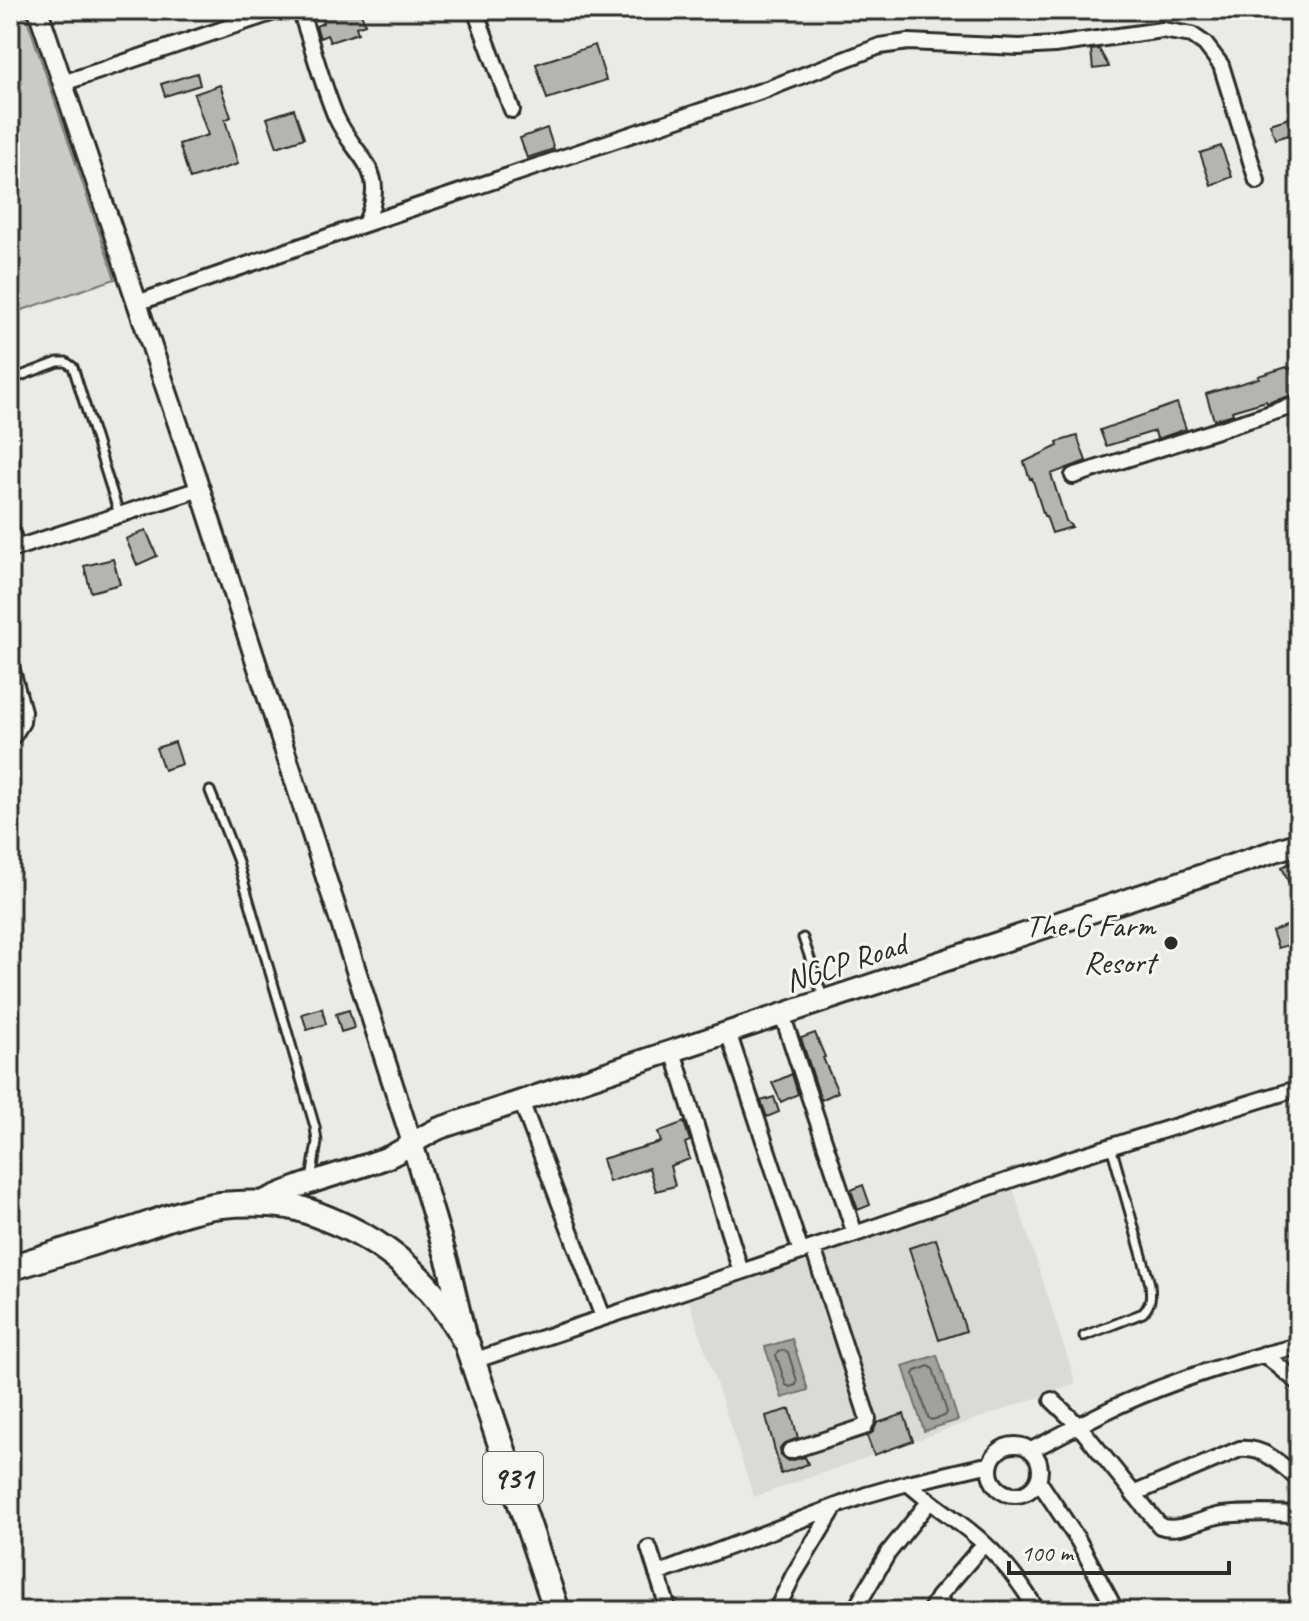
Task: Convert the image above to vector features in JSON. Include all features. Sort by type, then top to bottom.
[{"type":"highway","name":"931","points":[[10,1268],[183,1213],[219,1205],[290,1206],[358,1232],[386,1249],[424,1282],[443,1305],[470,1353],[557,1611]]},
{"type":"main road","name":"NGCP Road","points":[[258,1204],[277,1194],[404,1150],[440,1128],[1299,843]]},
{"type":"main road","points":[[412,1143],[449,1267],[470,1353]]},
{"type":"street","points":[[38,10],[200,489],[412,1143]]},
{"type":"street","points":[[63,83],[280,10]]},
{"type":"street","points":[[300,10],[336,116],[369,168],[374,195],[365,224]]},
{"type":"street","points":[[475,10],[512,110]]},
{"type":"street","points":[[137,303],[767,89],[880,46],[908,42],[1019,47],[1162,30],[1192,35],[1205,44],[1221,65],[1257,181]]},
{"type":"street","points":[[1073,476],[1299,404]]},
{"type":"street","points":[[15,548],[200,489]]},
{"type":"street","points":[[10,663],[23,711],[22,722],[10,737]]},
{"type":"street","points":[[782,1014],[855,1234]]},
{"type":"street","points":[[728,1032],[868,1419],[864,1427],[790,1451]]},
{"type":"street","points":[[673,1051],[741,1272]]},
{"type":"street","points":[[470,1353],[603,1317],[1111,1146],[1299,1088]]},
{"type":"street","points":[[521,1101],[603,1317]]},
{"type":"street","points":[[1031,1450],[1125,1403],[1214,1369],[1299,1346]]},
{"type":"street","points":[[1264,1354],[1299,1383]]},
{"type":"street","points":[[1052,1400],[1079,1426],[1156,1523],[1164,1528],[1251,1512],[1299,1514]]},
{"type":"street","points":[[1015,1445],[1031,1450],[1040,1472],[1038,1480],[1027,1492],[1011,1494],[997,1487],[991,1464],[1000,1450],[1015,1445]]},
{"type":"street","points":[[1133,1494],[1240,1449],[1252,1448],[1272,1457],[1299,1480]]},
{"type":"street","points":[[657,1574],[866,1495],[991,1464]]},
{"type":"street","points":[[1038,1480],[1078,1540],[1116,1611]]},
{"type":"street","points":[[908,1483],[959,1522],[1008,1566],[1037,1611]]},
{"type":"street","points":[[854,1611],[888,1553],[929,1502]]},
{"type":"street","points":[[776,1611],[793,1576],[835,1507]]},
{"type":"street","points":[[930,1611],[938,1597],[984,1544]]},
{"type":"street","points":[[649,1548],[669,1611]]},
{"type":"street","points":[[938,1597],[947,1611]]},
{"type":"lane","points":[[10,380],[58,362],[66,362],[73,367],[119,515]]},
{"type":"lane","points":[[10,515],[15,548]]},
{"type":"lane","points":[[210,791],[237,859],[315,1127],[317,1142],[311,1182]]},
{"type":"lane","points":[[803,938],[825,1000]]},
{"type":"lane","points":[[1084,1336],[1143,1313],[1152,1299],[1111,1146]]},
{"type":"shaded area","points":[[10,10],[24,10],[115,279],[10,314]]},
{"type":"shaded area","points":[[1013,1189],[1076,1384],[754,1497],[687,1295]]},
{"type":"water","points":[[792,1339],[808,1390],[782,1398],[765,1347]]},
{"type":"water","points":[[937,1355],[958,1420],[924,1431],[903,1366]]},
{"type":"building","points":[[319,10],[360,10],[365,24],[356,27],[358,33],[330,42],[327,35],[320,38],[316,26],[323,23]]},
{"type":"building","points":[[595,45],[606,80],[547,99],[536,64]]},
{"type":"building","points":[[1099,49],[1109,67],[1093,69],[1091,50]]},
{"type":"building","points":[[197,73],[200,85],[165,96],[161,84]]},
{"type":"building","points":[[220,85],[231,117],[225,120],[238,164],[190,179],[179,144],[208,135],[194,94]]},
{"type":"building","points":[[294,109],[304,138],[277,147],[267,118]]},
{"type":"building","points":[[1299,115],[1299,132],[1275,139],[1270,124]]},
{"type":"building","points":[[547,128],[554,149],[527,158],[520,138]]},
{"type":"building","points":[[1221,146],[1232,177],[1211,185],[1200,153]]},
{"type":"building","points":[[1299,366],[1299,393],[1232,411],[1233,414],[1214,420],[1206,394],[1287,367]]},
{"type":"building","points":[[1177,403],[1186,429],[1157,439],[1155,431],[1106,446],[1100,430]]},
{"type":"building","points":[[1077,436],[1086,461],[1051,474],[1066,521],[1072,527],[1052,533],[1024,462],[1058,446],[1057,442]]},
{"type":"building","points":[[146,530],[157,556],[137,565],[126,539]]},
{"type":"building","points":[[113,559],[120,584],[91,592],[84,566]]},
{"type":"building","points":[[175,742],[182,764],[164,770],[156,748]]},
{"type":"building","points":[[1299,859],[1299,907],[1282,867]]},
{"type":"building","points":[[1289,925],[1295,943],[1278,948],[1272,931]]},
{"type":"building","points":[[322,1008],[326,1024],[307,1030],[302,1014]]},
{"type":"building","points":[[349,1010],[354,1028],[341,1032],[336,1014]]},
{"type":"building","points":[[815,1033],[838,1092],[821,1100],[801,1038]]},
{"type":"building","points":[[792,1074],[798,1094],[781,1102],[772,1083]]},
{"type":"building","points":[[774,1097],[779,1112],[767,1117],[761,1101]]},
{"type":"building","points":[[684,1122],[690,1141],[685,1143],[690,1159],[670,1166],[675,1186],[656,1191],[649,1168],[609,1182],[602,1159],[661,1142],[658,1132]]},
{"type":"building","points":[[863,1185],[870,1205],[858,1210],[851,1190]]},
{"type":"building","points":[[936,1239],[966,1331],[939,1340],[909,1248]]},
{"type":"building","points":[[790,1409],[798,1438],[783,1444],[781,1455],[789,1461],[805,1457],[808,1464],[781,1474],[766,1416]]},
{"type":"building","points":[[904,1414],[913,1441],[874,1455],[867,1436],[877,1423]]},
{"type":"place","name":"The G Farm Resort","points":[[1171,943]]}]
